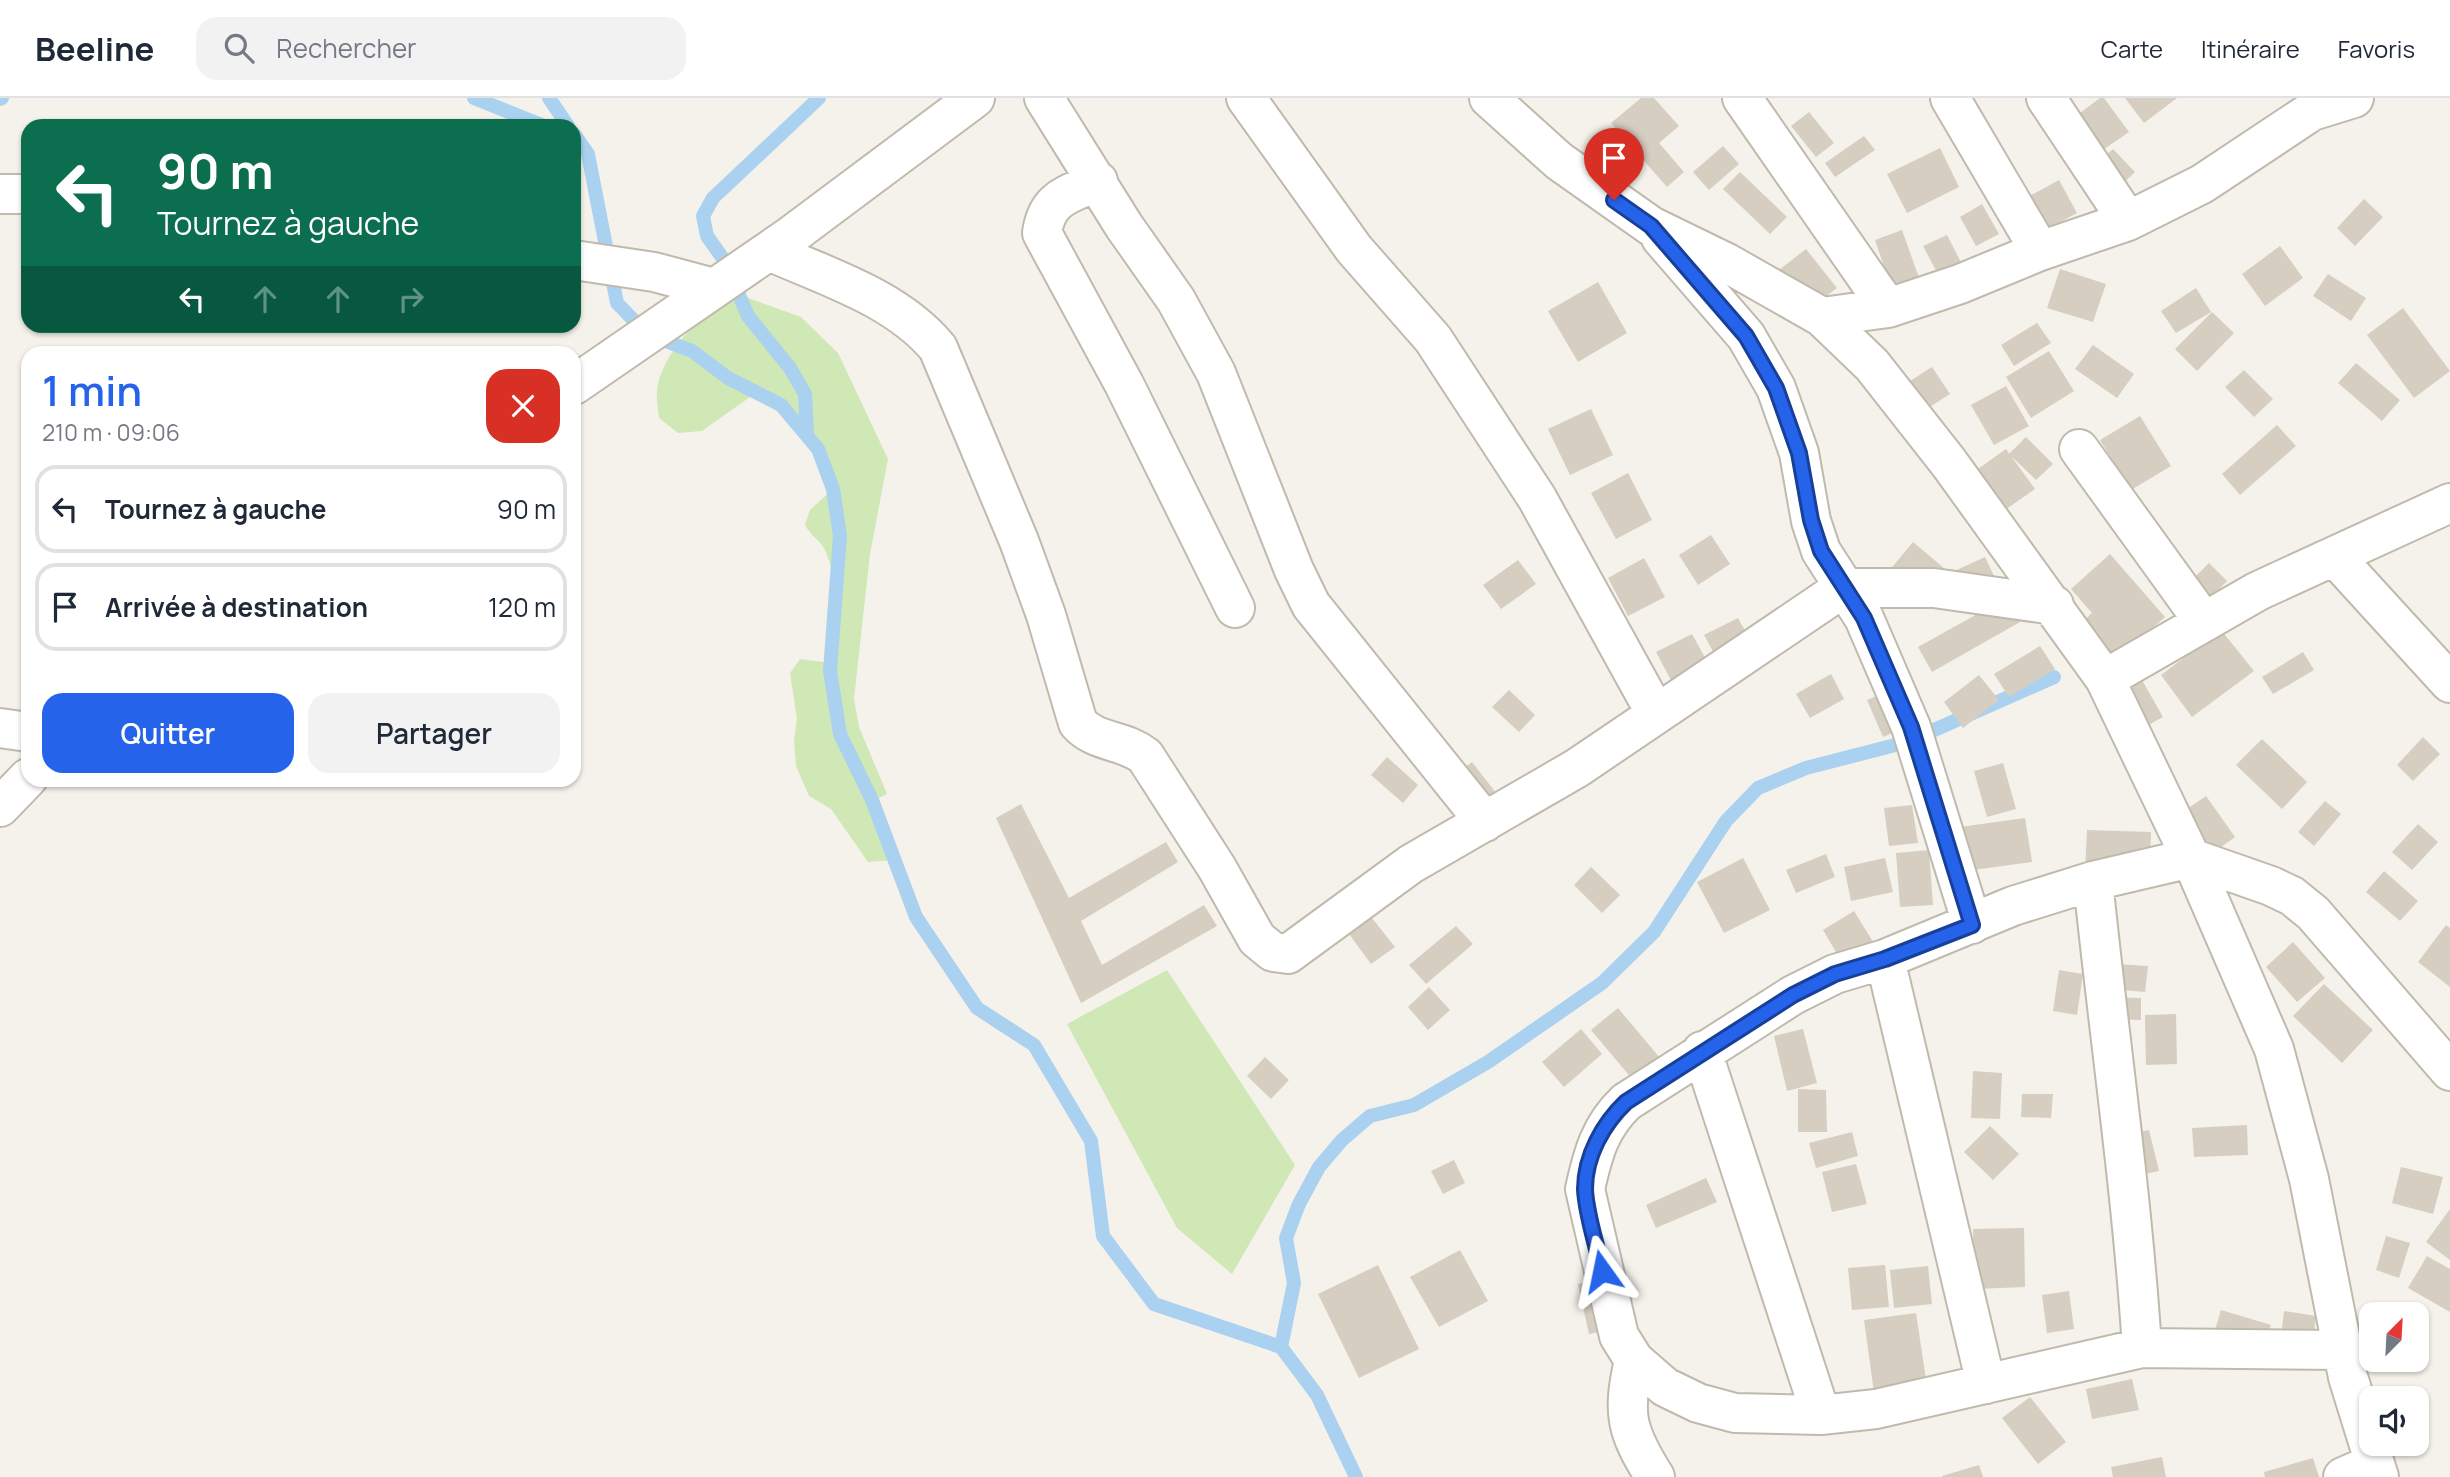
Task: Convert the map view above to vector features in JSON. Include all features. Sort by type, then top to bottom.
[{"type":"street","points":[[581,380],[769,251],[975,98]]},
{"type":"street","points":[[1044,98],[1176,300],[1216,373],[1289,558],[1311,605],[1485,822]]},
{"type":"street","points":[[1246,98],[1354,249],[1433,339],[1537,498],[1655,712]]},
{"type":"street","points":[[1489,98],[1559,161],[1651,226],[1727,263],[1822,317],[1872,365],[2054,605],[2105,679],[2191,858],[2274,1049],[2309,1179],[2365,1473]]},
{"type":"street","points":[[1742,98],[1888,308]]},
{"type":"street","points":[[1950,98],[2040,251]]},
{"type":"street","points":[[2046,98],[2128,221]]},
{"type":"street","points":[[1822,317],[1888,308],[2128,221],[2202,184],[2312,111],[2354,98]]},
{"type":"street","points":[[1098,181],[1054,202],[1045,215],[1042,233],[1124,384],[1235,608]]},
{"type":"street","points":[[0,194],[21,194]]},
{"type":"street","points":[[1651,226],[1746,336],[1776,388],[1799,453],[1811,520],[1821,551],[1864,618],[1911,727],[1972,925]]},
{"type":"street","points":[[769,251],[899,313],[922,329],[938,348],[1019,541],[1046,615],[1078,723],[1087,733],[1132,746],[1145,756],[1217,868],[1257,939],[1266,948],[1289,954],[1411,864],[1577,768],[1655,712],[1843,588],[1934,588],[2054,605]]},
{"type":"street","points":[[581,261],[654,272],[714,288]]},
{"type":"street","points":[[2079,449],[2204,622]]},
{"type":"street","points":[[2105,679],[2258,591],[2450,503]]},
{"type":"street","points":[[2334,556],[2450,683]]},
{"type":"street","points":[[0,728],[21,731]]},
{"type":"street","points":[[0,807],[21,785]]},
{"type":"street","points":[[2343,1350],[2142,1348],[1876,1409],[1821,1415],[1735,1413],[1698,1403],[1665,1387],[1634,1360],[1619,1336],[1585,1189],[1590,1165],[1598,1137],[1609,1119],[1626,1102],[1702,1051],[1803,990],[1835,974],[1885,959],[2014,906],[2093,881],[2191,858],[2271,886],[2302,904],[2450,1071]]},
{"type":"street","points":[[2093,881],[2110,1051],[2134,1225],[2142,1348]]},
{"type":"street","points":[[1885,959],[1986,1384]]},
{"type":"street","points":[[1702,1051],[1821,1415]]},
{"type":"street","points":[[1634,1360],[1626,1397],[1633,1443],[1655,1477]]},
{"type":"green space","points":[[740,295],[801,317],[838,353],[888,459],[870,554],[854,699],[859,727],[887,794],[872,801],[894,860],[868,862],[831,809],[809,796],[796,766],[794,741],[797,719],[790,673],[800,659],[831,663],[835,620],[835,592],[830,564],[823,547],[805,525],[810,510],[833,489],[813,445],[785,410],[757,392],[702,431],[678,433],[659,418],[657,394],[660,376],[676,347],[713,309]]},
{"type":"green space","points":[[1167,970],[1295,1165],[1232,1274],[1177,1228],[1067,1024]]},
{"type":"building","points":[[1641,98],[1654,98],[1679,126],[1659,143],[1684,172],[1667,187],[1611,123]]},
{"type":"building","points":[[2100,98],[2104,98],[2129,132],[2097,154],[2072,119]]},
{"type":"building","points":[[2125,98],[2177,98],[2144,123]]},
{"type":"building","points":[[1809,112],[1834,143],[1816,157],[1791,126]]},
{"type":"building","points":[[1864,136],[1875,150],[1835,177],[1825,163]]},
{"type":"building","points":[[1723,146],[1739,164],[1709,190],[1693,172]]},
{"type":"building","points":[[1940,148],[1959,187],[1907,213],[1887,174]]},
{"type":"building","points":[[2113,149],[2135,172],[2115,191],[2093,167]]},
{"type":"building","points":[[1740,172],[1787,217],[1770,234],[1723,189]]},
{"type":"building","points":[[2059,180],[2077,213],[2020,244],[2002,211]]},
{"type":"building","points":[[2364,199],[2383,217],[2355,246],[2337,228]]},
{"type":"building","points":[[1982,204],[1999,234],[1976,246],[1960,217]]},
{"type":"building","points":[[1902,230],[1923,289],[1895,299],[1875,240]]},
{"type":"building","points":[[1947,235],[1964,268],[1941,280],[1923,246]]},
{"type":"building","points":[[2280,246],[2303,278],[2265,306],[2242,274]]},
{"type":"building","points":[[1806,249],[1837,288],[1810,308],[1779,270]]},
{"type":"building","points":[[2060,269],[2106,284],[2093,322],[2047,308]]},
{"type":"building","points":[[2328,274],[2366,298],[2351,321],[2313,296]]},
{"type":"building","points":[[1598,282],[1627,333],[1578,362],[1548,311]]},
{"type":"building","points":[[2196,288],[2211,312],[2176,333],[2161,311]]},
{"type":"building","points":[[2403,308],[2450,371],[2414,398],[2367,335]]},
{"type":"building","points":[[2212,312],[2234,333],[2197,371],[2175,349]]},
{"type":"building","points":[[2037,323],[2051,343],[2014,366],[2001,345]]},
{"type":"building","points":[[2093,345],[2134,374],[2117,398],[2075,369]]},
{"type":"building","points":[[2049,351],[2074,391],[2031,418],[2006,377]]},
{"type":"building","points":[[2356,363],[2400,400],[2382,421],[2338,383]]},
{"type":"building","points":[[1932,367],[1950,394],[1917,415],[1899,388]]},
{"type":"building","points":[[2244,370],[2273,399],[2254,417],[2225,387]]},
{"type":"building","points":[[2006,386],[2029,426],[1994,445],[1971,405]]},
{"type":"building","points":[[1591,409],[1613,455],[1570,475],[1548,429]]},
{"type":"building","points":[[2140,416],[2171,466],[2131,490],[2100,440]]},
{"type":"building","points":[[2277,425],[2296,446],[2240,495],[2222,474]]},
{"type":"building","points":[[2026,437],[2053,464],[2036,480],[2009,454]]},
{"type":"building","points":[[2006,449],[2035,489],[1992,519],[1964,479]]},
{"type":"building","points":[[1628,473],[1652,520],[1616,539],[1591,493]]},
{"type":"building","points":[[1711,535],[1730,564],[1698,585],[1679,555]]},
{"type":"building","points":[[1913,542],[1944,568],[1915,603],[1883,578]]},
{"type":"building","points":[[2110,554],[2165,617],[2106,669],[2072,630],[2092,613],[2071,589]]},
{"type":"building","points":[[1985,557],[2003,595],[1950,573]]},
{"type":"building","points":[[1644,558],[1665,597],[1628,616],[1608,578]]},
{"type":"building","points":[[1518,560],[1536,584],[1501,609],[1483,585]]},
{"type":"building","points":[[2209,563],[2227,581],[2196,613],[2177,595]]},
{"type":"building","points":[[2006,598],[2020,622],[1932,672],[1918,647]]},
{"type":"building","points":[[1738,618],[1749,638],[1715,655],[1704,635]]},
{"type":"building","points":[[2221,630],[2254,671],[2192,717],[2161,675]]},
{"type":"building","points":[[1692,634],[1709,665],[1673,684],[1656,652]]},
{"type":"building","points":[[2040,646],[2055,669],[2009,697],[1994,674]]},
{"type":"building","points":[[2303,652],[2314,670],[2273,694],[2262,677]]},
{"type":"building","points":[[1831,674],[1844,699],[1810,718],[1796,694]]},
{"type":"building","points":[[1979,675],[1999,700],[1963,728],[1944,702]]},
{"type":"building","points":[[2142,680],[2163,717],[2141,729],[2120,693]]},
{"type":"building","points":[[1898,687],[1914,724],[1883,737],[1867,700]]},
{"type":"building","points":[[1509,690],[1535,715],[1519,732],[1492,707]]},
{"type":"building","points":[[2423,737],[2440,754],[2413,781],[2397,765]]},
{"type":"building","points":[[2262,739],[2307,782],[2282,809],[2236,765]]},
{"type":"building","points":[[1387,757],[1418,785],[1403,803],[1371,775]]},
{"type":"building","points":[[1472,762],[1500,798],[1476,817],[1448,780]]},
{"type":"building","points":[[2003,763],[2016,809],[1987,817],[1974,771]]},
{"type":"building","points":[[2206,796],[2235,837],[2207,857],[2177,816]]},
{"type":"building","points":[[2325,801],[2341,814],[2314,846],[2298,832]]},
{"type":"building","points":[[1021,804],[1069,898],[1166,842],[1178,862],[1081,921],[1102,965],[1204,905],[1217,926],[1081,1003],[996,818]]},
{"type":"building","points":[[1912,805],[1918,843],[1889,846],[1884,808]]},
{"type":"building","points":[[2025,818],[2032,862],[1944,874],[1938,830]]},
{"type":"building","points":[[2418,824],[2438,842],[2412,870],[2392,852]]},
{"type":"building","points":[[2087,830],[2151,832],[2150,873],[2085,871]]},
{"type":"building","points":[[1929,850],[1933,905],[1900,907],[1896,853]]},
{"type":"building","points":[[1826,854],[1835,877],[1796,893],[1786,870]]},
{"type":"building","points":[[1743,858],[1770,910],[1724,933],[1697,882]]},
{"type":"building","points":[[1885,858],[1893,892],[1851,901],[1844,867]]},
{"type":"building","points":[[1591,867],[1620,895],[1602,913],[1574,885]]},
{"type":"building","points":[[2384,871],[2418,901],[2400,921],[2366,892]]},
{"type":"building","points":[[1854,911],[1875,945],[1843,964],[1823,930]]},
{"type":"building","points":[[1368,913],[1395,947],[1371,964],[1346,930]]},
{"type":"building","points":[[2446,925],[2450,928],[2450,987],[2418,962]]},
{"type":"building","points":[[1456,926],[1473,944],[1426,984],[1409,965]]},
{"type":"building","points":[[2293,942],[2325,978],[2297,1002],[2266,967]]},
{"type":"building","points":[[2100,963],[2148,966],[2145,992],[2098,988]]},
{"type":"building","points":[[2059,970],[2083,974],[2077,1015],[2053,1011]]},
{"type":"building","points":[[2324,984],[2373,1030],[2342,1063],[2293,1016]]},
{"type":"building","points":[[1429,987],[1450,1010],[1428,1030],[1408,1007]]},
{"type":"building","points":[[2103,997],[2141,998],[2141,1020],[2102,1019]]},
{"type":"building","points":[[1618,1008],[1660,1058],[1633,1080],[1591,1030]]},
{"type":"building","points":[[2176,1014],[2177,1064],[2146,1065],[2145,1015]]},
{"type":"building","points":[[1581,1029],[1602,1054],[1564,1087],[1542,1062]]},
{"type":"building","points":[[1803,1029],[1817,1083],[1787,1091],[1774,1036]]},
{"type":"building","points":[[1265,1057],[1289,1080],[1271,1099],[1247,1076]]},
{"type":"building","points":[[1973,1071],[2002,1073],[2000,1119],[1971,1118]]},
{"type":"building","points":[[1798,1089],[1826,1090],[1827,1132],[1798,1132]]},
{"type":"building","points":[[2022,1094],[2053,1094],[2051,1118],[2021,1117]]},
{"type":"building","points":[[2247,1125],[2248,1155],[2194,1157],[2192,1128]]},
{"type":"building","points":[[1990,1126],[2019,1154],[1993,1180],[1964,1152]]},
{"type":"building","points":[[2149,1130],[2159,1171],[2121,1179],[2111,1138]]},
{"type":"building","points":[[1852,1132],[1858,1156],[1816,1168],[1809,1143]]},
{"type":"building","points":[[1454,1160],[1465,1183],[1443,1194],[1431,1171]]},
{"type":"building","points":[[1856,1164],[1867,1204],[1832,1212],[1822,1172]]},
{"type":"building","points":[[2401,1167],[2443,1177],[2433,1214],[2392,1203]]},
{"type":"building","points":[[1706,1178],[1717,1202],[1656,1228],[1646,1205]]},
{"type":"building","points":[[2450,1209],[2450,1260],[2426,1242]]},
{"type":"building","points":[[2024,1228],[2025,1287],[1974,1289],[1973,1229]]},
{"type":"building","points":[[2386,1236],[2410,1243],[2399,1278],[2376,1270]]},
{"type":"building","points":[[1460,1250],[1488,1301],[1439,1327],[1410,1277]]},
{"type":"building","points":[[2427,1256],[2450,1269],[2450,1312],[2408,1288]]},
{"type":"building","points":[[1378,1265],[1419,1349],[1359,1378],[1318,1294]]},
{"type":"building","points":[[1885,1265],[1889,1307],[1852,1310],[1848,1268]]},
{"type":"building","points":[[1928,1266],[1932,1304],[1894,1308],[1890,1270]]},
{"type":"building","points":[[1607,1278],[1618,1329],[1589,1334],[1578,1284]]},
{"type":"building","points":[[2069,1291],[2074,1329],[2047,1333],[2042,1295]]},
{"type":"building","points":[[2221,1310],[2271,1325],[2263,1354],[2212,1340]]},
{"type":"building","points":[[2284,1311],[2316,1316],[2312,1350],[2280,1346]]},
{"type":"building","points":[[1916,1313],[1928,1392],[1875,1400],[1864,1320]]},
{"type":"building","points":[[2132,1379],[2139,1410],[2092,1419],[2086,1389]]},
{"type":"building","points":[[2030,1397],[2066,1442],[2038,1464],[2002,1418]]},
{"type":"building","points":[[2162,1457],[2166,1477],[2113,1477],[2111,1467]]},
{"type":"building","points":[[2313,1458],[2319,1477],[2265,1477],[2264,1472]]},
{"type":"building","points":[[1979,1465],[1983,1477],[1942,1477],[1942,1476]]},
{"type":"waterway","points":[[474,98],[526,119]]},
{"type":"waterway","points":[[549,98],[563,119]]},
{"type":"waterway","points":[[807,435],[805,394],[790,368],[748,316],[724,260],[707,236],[703,216],[713,198],[819,98]]},
{"type":"waterway","points":[[581,144],[588,154],[617,303],[647,334],[692,351],[728,378],[781,405],[818,449],[833,489],[840,536],[830,671],[840,734],[872,800],[916,917],[977,1008],[1034,1045],[1091,1141],[1103,1236],[1154,1304],[1281,1347],[1317,1395],[1356,1477]]},
{"type":"waterway","points":[[1281,1347],[1294,1283],[1286,1238],[1299,1204],[1319,1167],[1342,1140],[1370,1116],[1414,1105],[1488,1062],[1602,983],[1654,932],[1726,821],[1758,788],[1806,768],[1907,742],[2054,677]]},
{"type":"route","points":[[1602,1271],[1585,1189],[1598,1137],[1609,1119],[1626,1102],[1793,995],[1835,974],[1885,959],[1972,925],[1911,727],[1864,618],[1821,551],[1811,520],[1799,453],[1776,388],[1746,336],[1651,226],[1614,200]]}]
